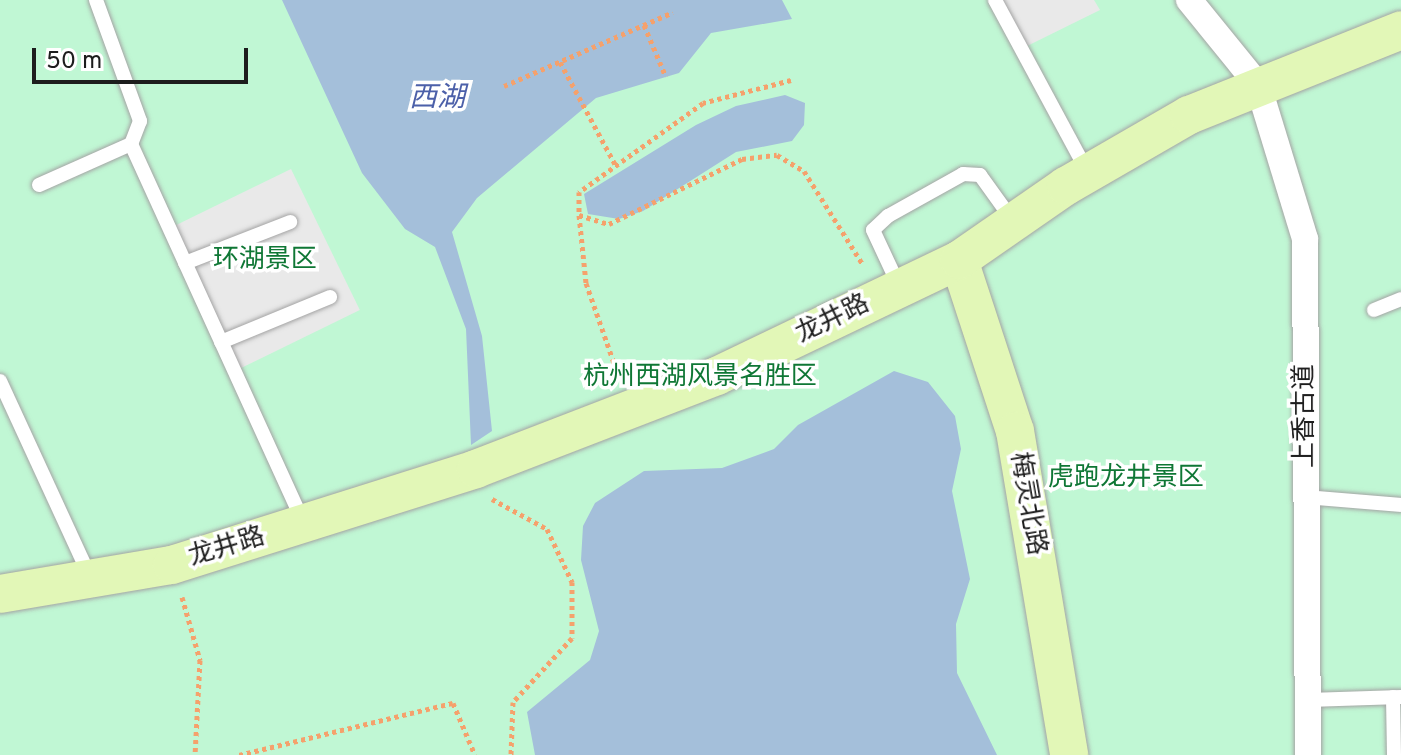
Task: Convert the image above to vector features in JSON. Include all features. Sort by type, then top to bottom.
[{"type":"street","points":[[1189,0],[1258,85]]},
{"type":"street","name":"龙井路","points":[[0,594],[92,581],[172,565],[476,469],[717,376],[959,260],[1088,173],[1189,115],[1401,30]]},
{"type":"street","name":"上香古道","points":[[1258,85],[1305,239],[1308,755]]},
{"type":"street","name":"梅灵北路","points":[[959,260],[1015,431],[1069,755]]},
{"type":"lane","points":[[39,185],[131,144],[140,121],[96,0]]},
{"type":"lane","points":[[995,0],[1088,173]]},
{"type":"lane","points":[[131,144],[304,524]]},
{"type":"lane","points":[[900,288],[873,230],[888,216],[963,174],[980,175],[1014,222]]},
{"type":"lane","points":[[185,263],[290,222]]},
{"type":"lane","points":[[221,342],[330,297]]},
{"type":"lane","points":[[1374,310],[1401,299]]},
{"type":"lane","points":[[0,381],[92,581]]},
{"type":"lane","points":[[1306,497],[1401,505]]},
{"type":"lane","points":[[1308,700],[1397,697],[1394,755]]},
{"type":"path","points":[[504,86],[673,12]]},
{"type":"path","points":[[644,25],[666,77]]},
{"type":"path","points":[[560,62],[616,166]]},
{"type":"path","points":[[625,396],[586,283],[579,192],[703,103],[791,80]]},
{"type":"path","points":[[579,215],[609,224],[742,159],[777,155],[804,171],[864,267]]},
{"type":"path","points":[[476,469],[480,492],[547,529],[572,582],[572,638],[513,702],[511,755]]},
{"type":"path","points":[[172,565],[200,660],[195,755]]},
{"type":"path","points":[[239,755],[453,703],[475,755]]},
{"type":"green space","name":"杭州西湖风景名胜区","points":[[0,0],[1401,0],[1401,755],[0,755]]},
{"type":"shaded area","points":[[995,0],[1094,0],[1100,10],[1021,49]]},
{"type":"shaded area","points":[[291,169],[360,310],[238,369],[170,228]]},
{"type":"water","name":"西湖","points":[[282,0],[782,0],[792,19],[711,33],[679,73],[596,98],[477,198],[452,232],[482,336],[492,431],[471,445],[466,329],[435,247],[405,229],[362,173]]},
{"type":"water","points":[[785,95],[805,103],[804,125],[792,141],[736,152],[643,211],[619,219],[588,214],[584,194],[696,125],[736,106]]},
{"type":"water","points":[[894,371],[928,382],[955,416],[961,449],[952,491],[970,579],[956,624],[957,673],[997,755],[535,755],[527,712],[590,660],[599,631],[581,560],[583,526],[595,503],[644,471],[722,468],[774,449],[798,425]]},
{"type":"park label","name":"环湖景区","points":[[265,261]]},
{"type":"park label","name":"虎跑龙井景区","points":[[1126,479]]}]
